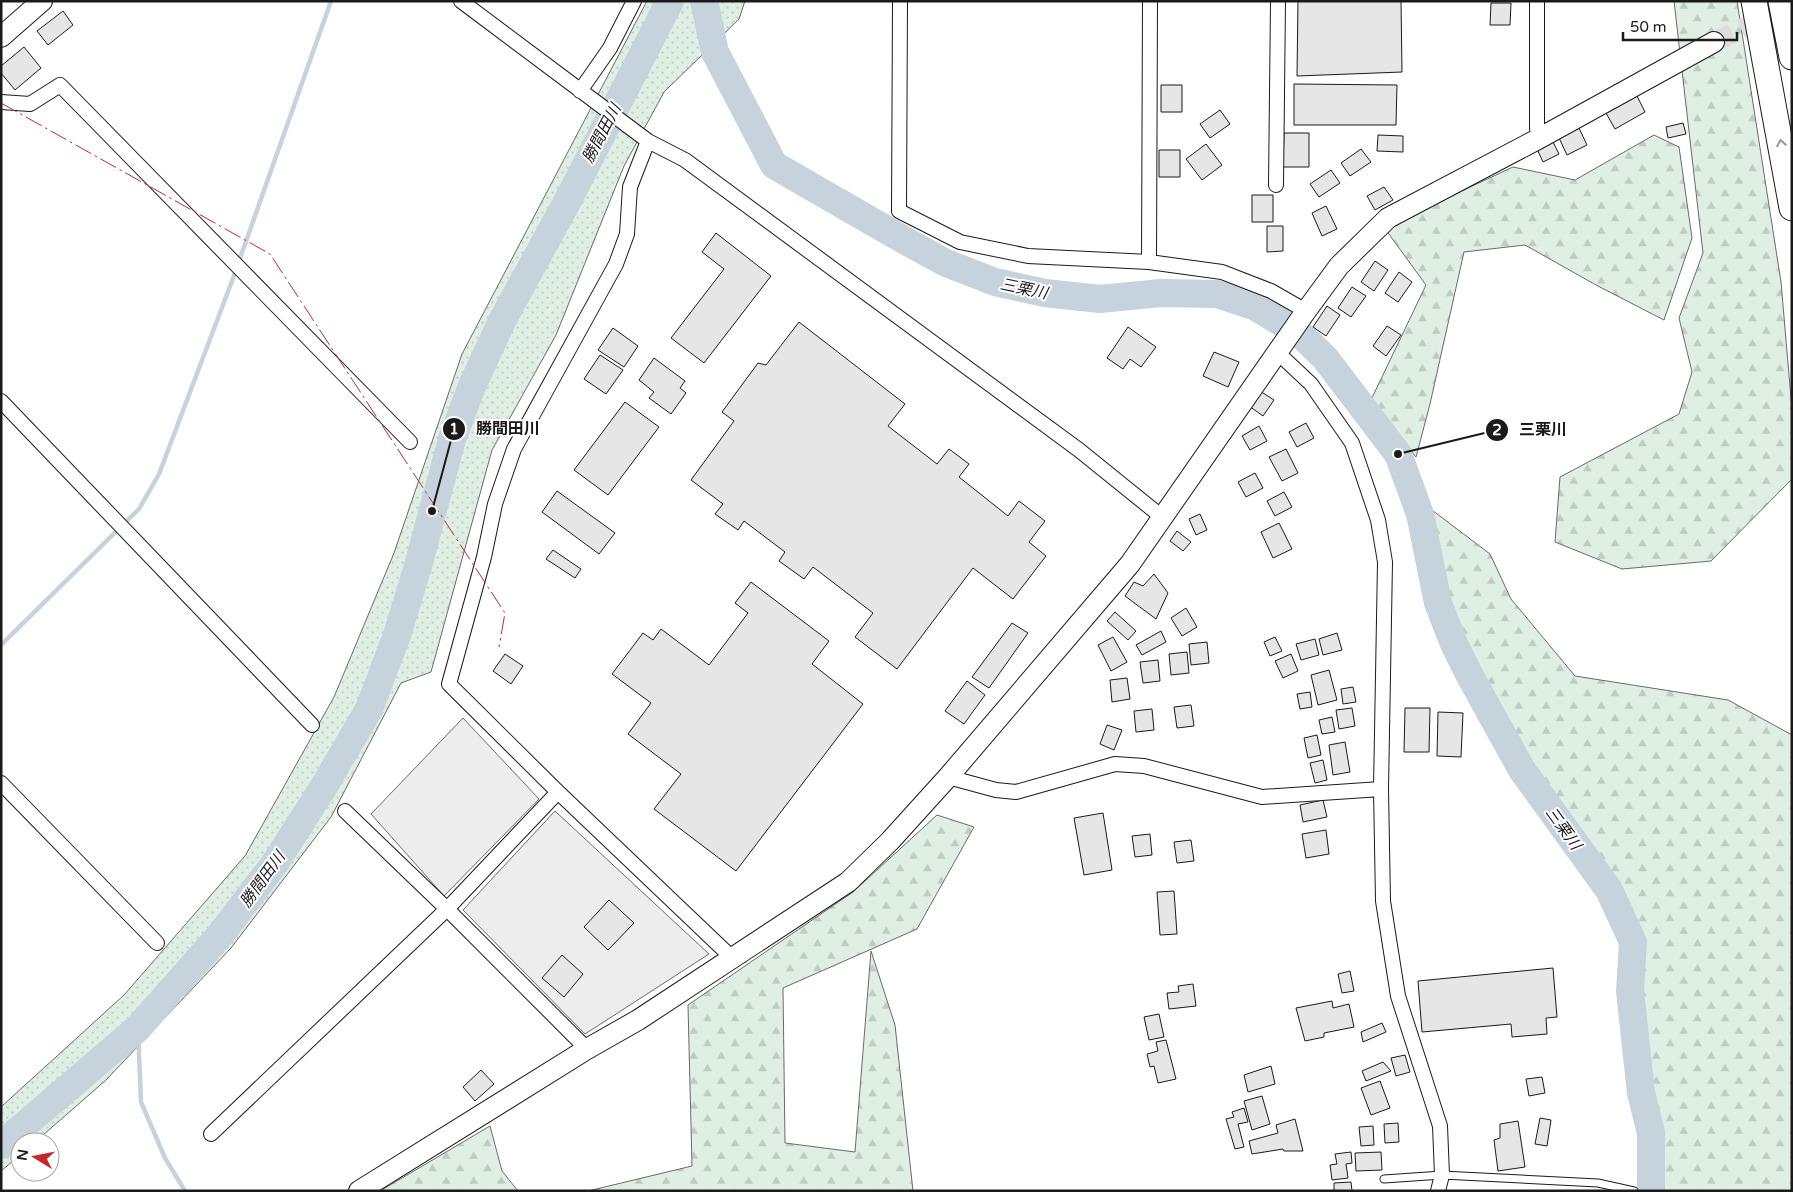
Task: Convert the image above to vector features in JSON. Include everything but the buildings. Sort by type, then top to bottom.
[{"type":"highway","points":[[1754,1],[1792,208]]},
{"type":"highway","points":[[1781,1],[1792,57]]},
{"type":"street","points":[[1,37],[42,1]]},
{"type":"street","points":[[461,1],[644,138],[685,160],[1078,450],[1162,517]]},
{"type":"street","points":[[584,94],[634,1]]},
{"type":"street","points":[[900,1],[899,211],[960,242],[1028,256],[1150,262],[1222,272],[1271,291],[1306,311]]},
{"type":"street","points":[[1150,1],[1150,262]]},
{"type":"street","points":[[1276,185],[1278,1]]},
{"type":"street","points":[[1537,1],[1538,139]]},
{"type":"street","points":[[359,1191],[587,1049],[638,1020],[848,882],[890,841],[948,777],[1130,564],[1339,266],[1388,218],[1538,139],[1714,42]]},
{"type":"street","points":[[1,102],[30,104],[60,85],[410,442]]},
{"type":"street","points":[[644,138],[630,186],[627,234],[616,264],[514,449],[495,504],[484,558],[449,684],[558,792],[726,952],[732,960]]},
{"type":"street","points":[[1278,353],[1311,384],[1352,443],[1378,520],[1385,562],[1381,789],[1383,901],[1398,996],[1440,1126],[1442,1175],[1438,1191]]},
{"type":"street","points":[[1,401],[312,725]]},
{"type":"street","points":[[948,777],[996,790],[1016,792],[1115,764],[1144,766],[1262,797],[1381,789]]},
{"type":"street","points":[[1,783],[157,942]]},
{"type":"street","points":[[211,1134],[447,909],[558,792]]},
{"type":"street","points":[[345,811],[447,909],[587,1049]]},
{"type":"lane","points":[[1384,1179],[1442,1175],[1598,1183],[1634,1191]]},
{"type":"green space","points":[[647,1],[745,1],[739,19],[664,92],[624,166],[556,335],[492,450],[431,672],[401,683],[331,817],[231,948],[106,1080],[46,1132],[10,1132],[10,1163],[1,1171],[1,1107],[124,995],[245,856],[334,697],[394,553],[462,354]]},
{"type":"green space","points":[[1674,1],[1737,1],[1781,282],[1792,410],[1792,479],[1711,561],[1622,569],[1555,542],[1560,477],[1679,414],[1692,372],[1679,318],[1703,253]]},
{"type":"green space","points":[[1654,135],[1679,147],[1692,238],[1664,320],[1525,245],[1464,252],[1430,404],[1416,457],[1370,402],[1426,285],[1386,230],[1440,201],[1513,167],[1575,180]]},
{"type":"green space","points":[[1420,501],[1490,554],[1511,599],[1575,676],[1728,700],[1792,735],[1792,1191],[1647,1191],[1641,1187],[1641,1093],[1624,904],[1543,800],[1455,655]]},
{"type":"green space","points":[[937,815],[974,827],[917,929],[783,988],[785,1143],[855,1152],[871,951],[895,1025],[913,1191],[588,1191],[692,1166],[688,1005],[853,892]]},
{"type":"green space","points":[[490,1126],[502,1171],[518,1191],[380,1191]]},
{"type":"shaded area","points":[[463,718],[539,799],[444,896],[371,814]]},
{"type":"shaded area","points":[[555,811],[709,954],[585,1034],[463,910]]},
{"type":"waterway","points":[[1,645],[139,509],[159,474],[232,281],[331,1]]},
{"type":"waterway","name":"勝間田川","points":[[1,1145],[138,1028],[221,934],[275,863],[323,788],[369,709],[397,635],[418,566],[452,439],[472,386],[503,319],[567,202],[670,1]]},
{"type":"waterway","name":"三栗川","points":[[704,1],[715,52],[774,165],[904,240],[946,263],[995,282],[1045,293],[1100,299],[1161,293],[1217,294],[1256,307],[1300,334],[1325,358],[1398,454],[1420,514],[1438,603],[1454,644],[1470,676],[1522,770],[1609,890],[1633,942],[1630,991],[1641,1093],[1651,1133],[1651,1191]]},
{"type":"waterway","points":[[138,1028],[141,1102],[165,1158],[185,1191]]},
{"type":"tunnel","points":[[1714,42],[1792,5]]},
{"type":"power","points":[[1,103],[270,254],[505,613],[499,647]]},
{"type":"place","name":"三栗川","points":[[1398,454]]},
{"type":"place","name":"勝間田川","points":[[432,511]]}]
